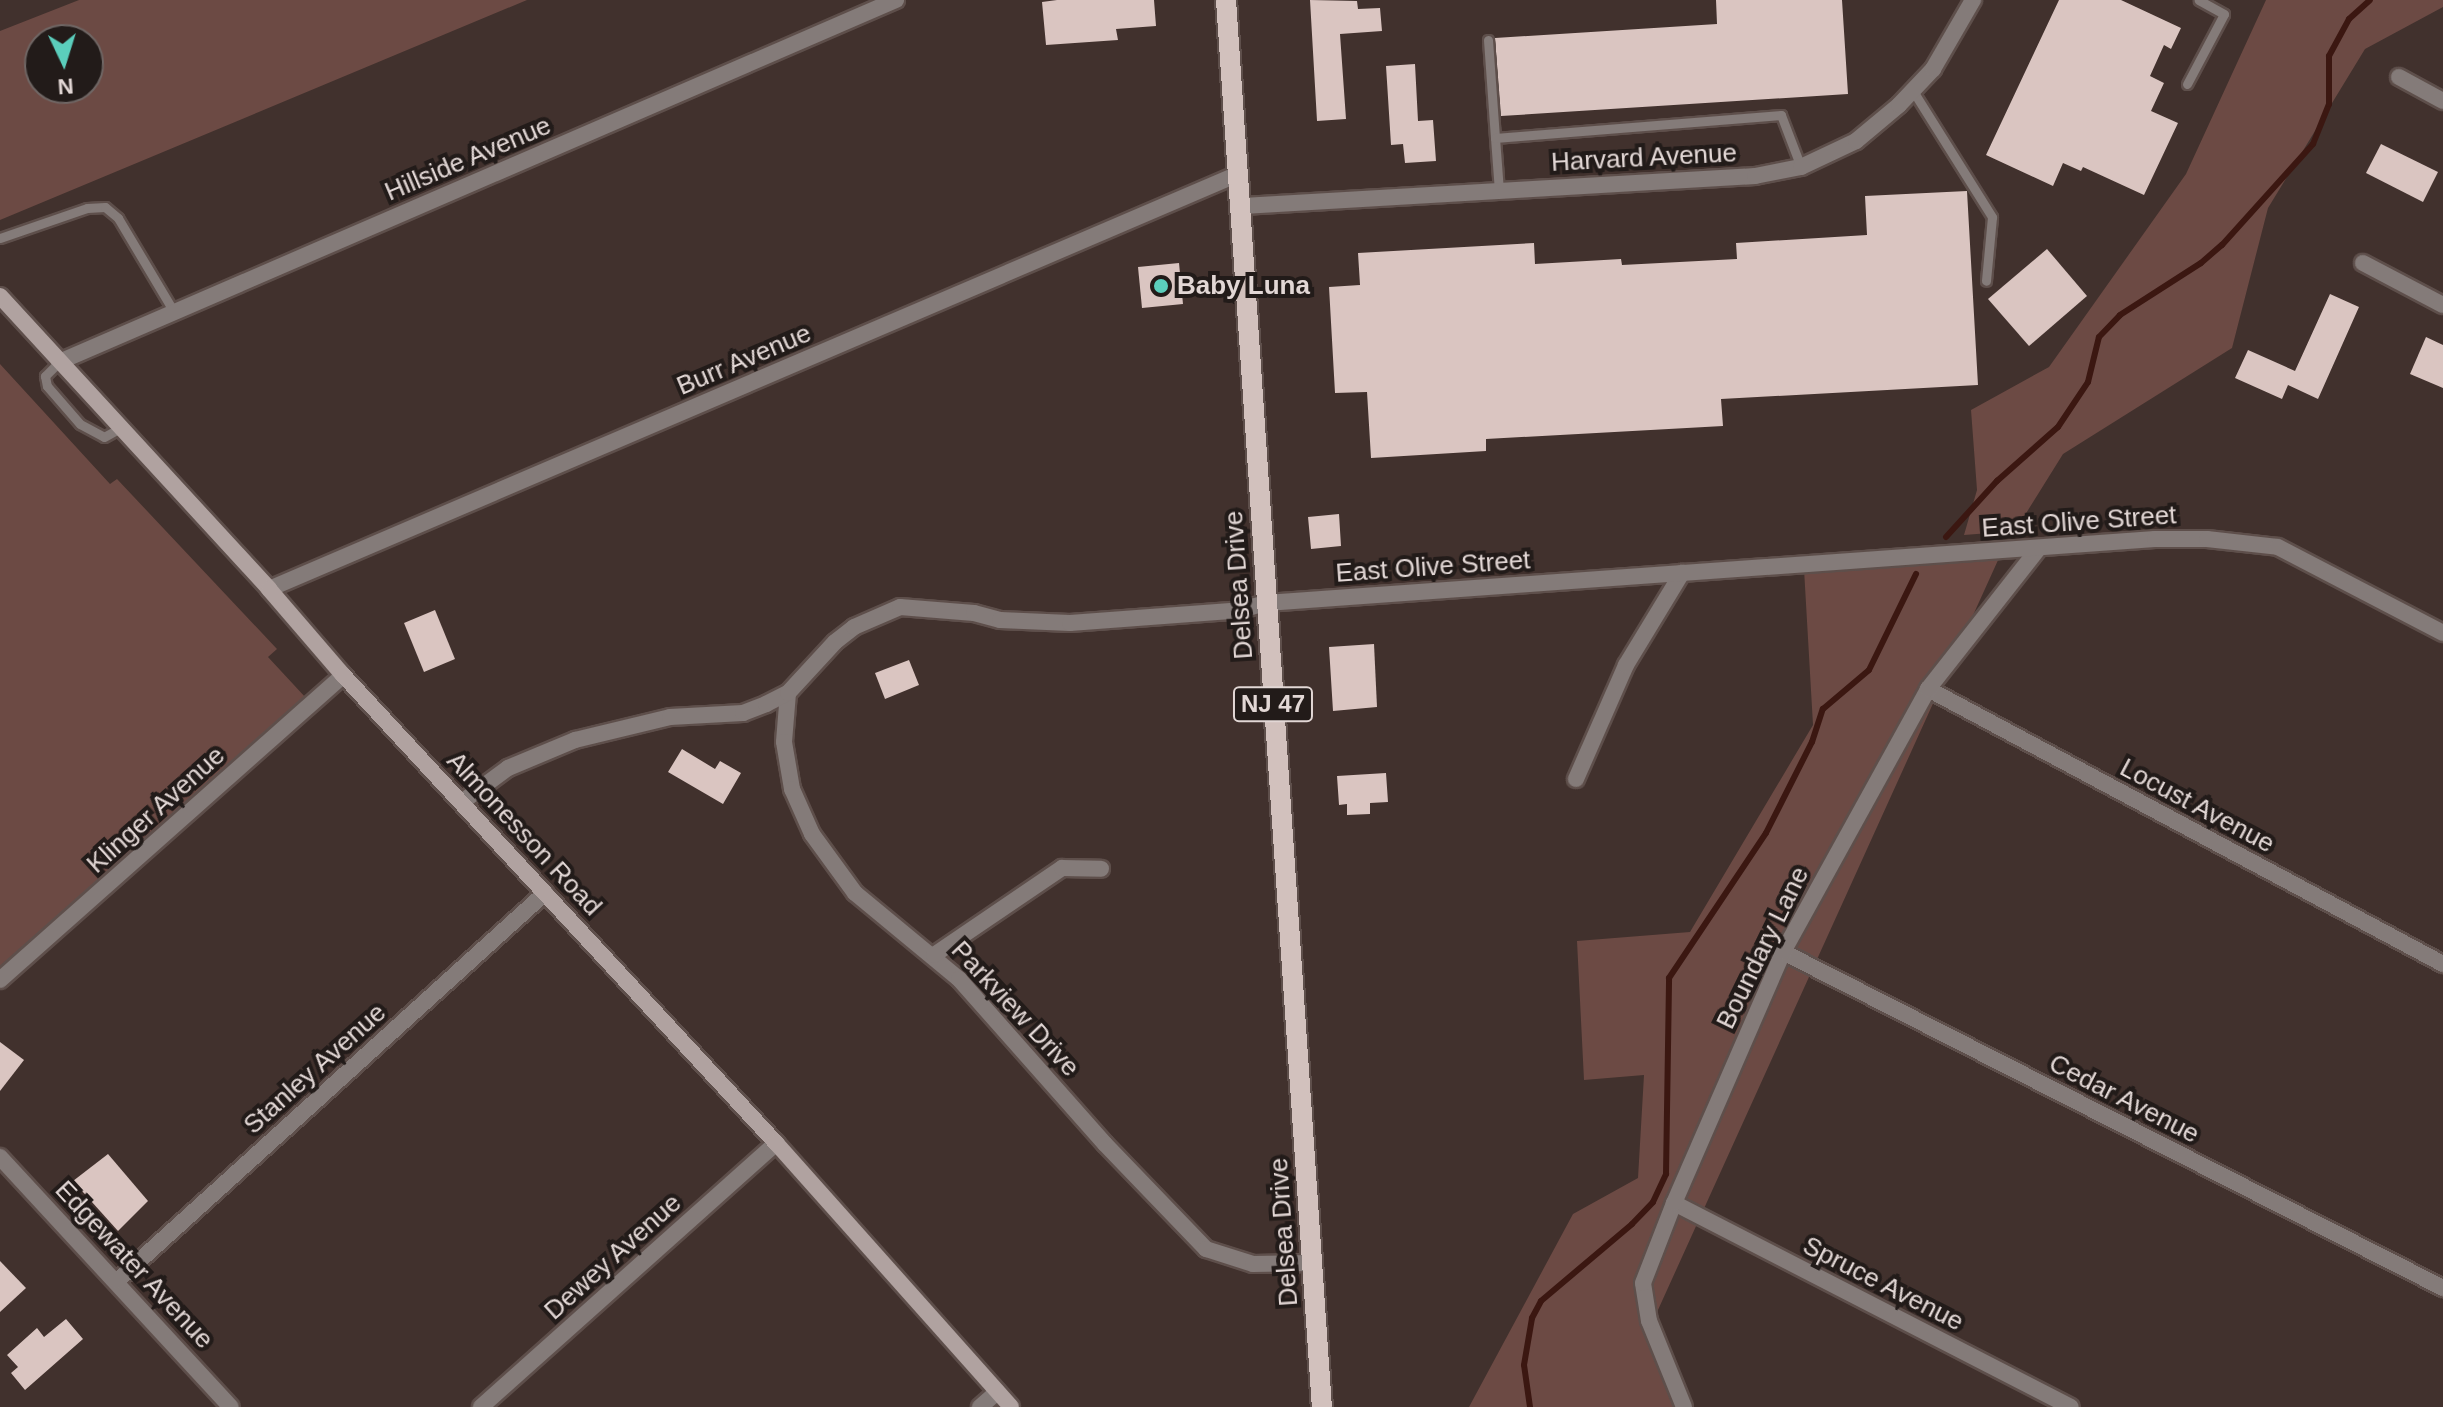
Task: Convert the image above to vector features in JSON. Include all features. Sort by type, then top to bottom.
[{"type":"main road","name":"Delsea Drive","points":[[1226,0],[1243,206],[1266,603],[1322,1407]]},
{"type":"main road","name":"Almonesson Road","points":[[0,296],[269,589],[343,675],[776,1143],[1011,1407]]},
{"type":"street","name":"Hillside Avenue","points":[[59,362],[896,0]]},
{"type":"street","name":"Harvard Avenue","points":[[1243,206],[1755,176],[1801,167],[1856,141],[1913,91],[1933,69],[1973,0]]},
{"type":"street","points":[[2399,77],[2443,101]]},
{"type":"street","name":"Burr Avenue","points":[[269,589],[1238,174]]},
{"type":"street","points":[[2363,263],[2443,305]]},
{"type":"street","name":"East Olive Street","points":[[462,802],[508,768],[575,740],[670,717],[695,719],[743,713],[788,693],[835,642],[854,627],[900,607],[974,613],[1000,620],[1070,623],[1241,610],[1266,603],[2039,548],[2207,539],[2278,547],[2443,633]]},
{"type":"street","name":"Boundary Lane","points":[[1684,1407],[1649,1321],[1643,1283],[1674,1203],[1783,952],[1928,689],[2039,548]]},
{"type":"street","points":[[1576,779],[1626,665],[1682,573]]},
{"type":"street","name":"Klinger Avenue","points":[[0,980],[343,675]]},
{"type":"street","name":"Locust Avenue","points":[[1928,689],[2443,964]]},
{"type":"street","name":"Parkview Drive","points":[[788,693],[784,742],[787,766],[801,813],[812,834],[855,893],[912,941],[934,955],[1206,1249],[1253,1264],[1312,1263]]},
{"type":"street","points":[[934,955],[1062,868],[1101,869]]},
{"type":"street","name":"Stanley Avenue","points":[[117,1281],[545,893]]},
{"type":"street","name":"Cedar Avenue","points":[[1783,952],[2443,1288]]},
{"type":"street","name":"Dewey Avenue","points":[[481,1407],[776,1143]]},
{"type":"street","name":"Edgewater Avenue","points":[[0,1157],[231,1407]]},
{"type":"street","name":"Spruce Avenue","points":[[1674,1203],[2071,1407]]},
{"type":"street","points":[[980,1407],[997,1392]]},
{"type":"lane","points":[[2187,84],[2224,14],[2199,0]]},
{"type":"lane","points":[[1488,40],[1499,191]]},
{"type":"lane","points":[[1913,91],[1992,217],[1986,281]]},
{"type":"lane","points":[[1495,138],[1781,115],[1801,167]]},
{"type":"lane","points":[[0,238],[87,208],[105,207],[118,218],[174,312]]},
{"type":"lane","points":[[59,362],[45,376],[47,386],[80,424],[104,437],[120,428]]},
{"type":"shaded area","points":[[79,0],[527,0],[0,220],[0,31]]},
{"type":"shaded area","points":[[2266,0],[2443,0],[2443,7],[2365,49],[2268,208],[2232,348],[2063,454],[2015,531],[1964,535],[1977,490],[1971,410],[2049,367],[2186,174]]},
{"type":"shaded area","points":[[0,364],[110,484],[117,479],[277,649],[268,657],[306,698],[0,966]]},
{"type":"shaded area","points":[[1999,558],[1648,1332],[1679,1407],[1469,1407],[1573,1214],[1638,1178],[1644,1075],[1584,1080],[1577,941],[1690,932],[1813,725],[1804,569]]},
{"type":"building","points":[[1154,0],[1156,26],[1116,29],[1118,40],[1046,45],[1042,2]]},
{"type":"building","points":[[1310,0],[1357,1],[1358,9],[1380,8],[1382,31],[1340,34],[1346,119],[1317,121]]},
{"type":"building","points":[[1716,0],[1842,0],[1848,94],[1501,116],[1495,38],[1717,24]]},
{"type":"building","points":[[2059,0],[2121,0],[2181,28],[2171,49],[2164,45],[2150,76],[2164,83],[2151,111],[2178,123],[2144,195],[2083,167],[2081,171],[2063,163],[2053,186],[1986,155]]},
{"type":"building","points":[[1415,64],[1418,121],[1433,120],[1436,161],[1405,163],[1403,144],[1391,145],[1386,66]]},
{"type":"building","points":[[2381,144],[2438,172],[2423,202],[2366,173]]},
{"type":"building","points":[[1967,191],[1978,385],[1721,399],[1723,426],[1486,439],[1486,451],[1371,458],[1367,392],[1335,393],[1329,287],[1360,285],[1358,253],[1534,243],[1535,264],[1621,259],[1622,265],[1737,259],[1736,243],[1867,235],[1865,196]]},
{"type":"building","points":[[2047,249],[2087,296],[2029,346],[1988,299]]},
{"type":"building","name":"Baby Luna","points":[[1179,263],[1183,304],[1142,308],[1138,267]]},
{"type":"building","points":[[2330,294],[2359,307],[2318,399],[2288,385],[2282,399],[2235,378],[2248,350],[2295,371]]},
{"type":"building","points":[[2426,337],[2443,345],[2443,388],[2410,374]]},
{"type":"building","points":[[1339,514],[1341,546],[1311,549],[1308,517]]},
{"type":"building","points":[[435,610],[455,659],[424,672],[404,623]]},
{"type":"building","points":[[1374,644],[1377,707],[1333,711],[1329,647]]},
{"type":"building","points":[[909,660],[919,685],[885,699],[875,673]]},
{"type":"building","points":[[682,749],[715,769],[720,761],[741,773],[723,804],[668,772]]},
{"type":"building","points":[[1386,773],[1388,802],[1370,803],[1370,814],[1347,815],[1347,804],[1339,805],[1337,776]]},
{"type":"building","points":[[0,1042],[24,1060],[0,1091]]},
{"type":"building","points":[[108,1154],[148,1201],[118,1231],[73,1181]]},
{"type":"building","points":[[0,1261],[26,1288],[0,1312]]},
{"type":"building","points":[[66,1319],[83,1339],[25,1390],[11,1373],[18,1367],[7,1355],[37,1328],[44,1337]]},
{"type":"waterway","points":[[1946,537],[1997,481],[2058,427],[2088,382],[2099,337],[2120,315],[2201,263],[2222,245],[2313,144],[2329,104],[2329,56],[2349,19],[2370,0]]},
{"type":"waterway","points":[[1530,1407],[1524,1365],[1532,1318],[1541,1301],[1632,1224],[1653,1202],[1666,1174],[1669,978],[1766,833],[1812,742],[1823,709],[1869,670],[1916,574]]},
{"type":"place","name":"Baby Luna","points":[[1161,286]]}]
